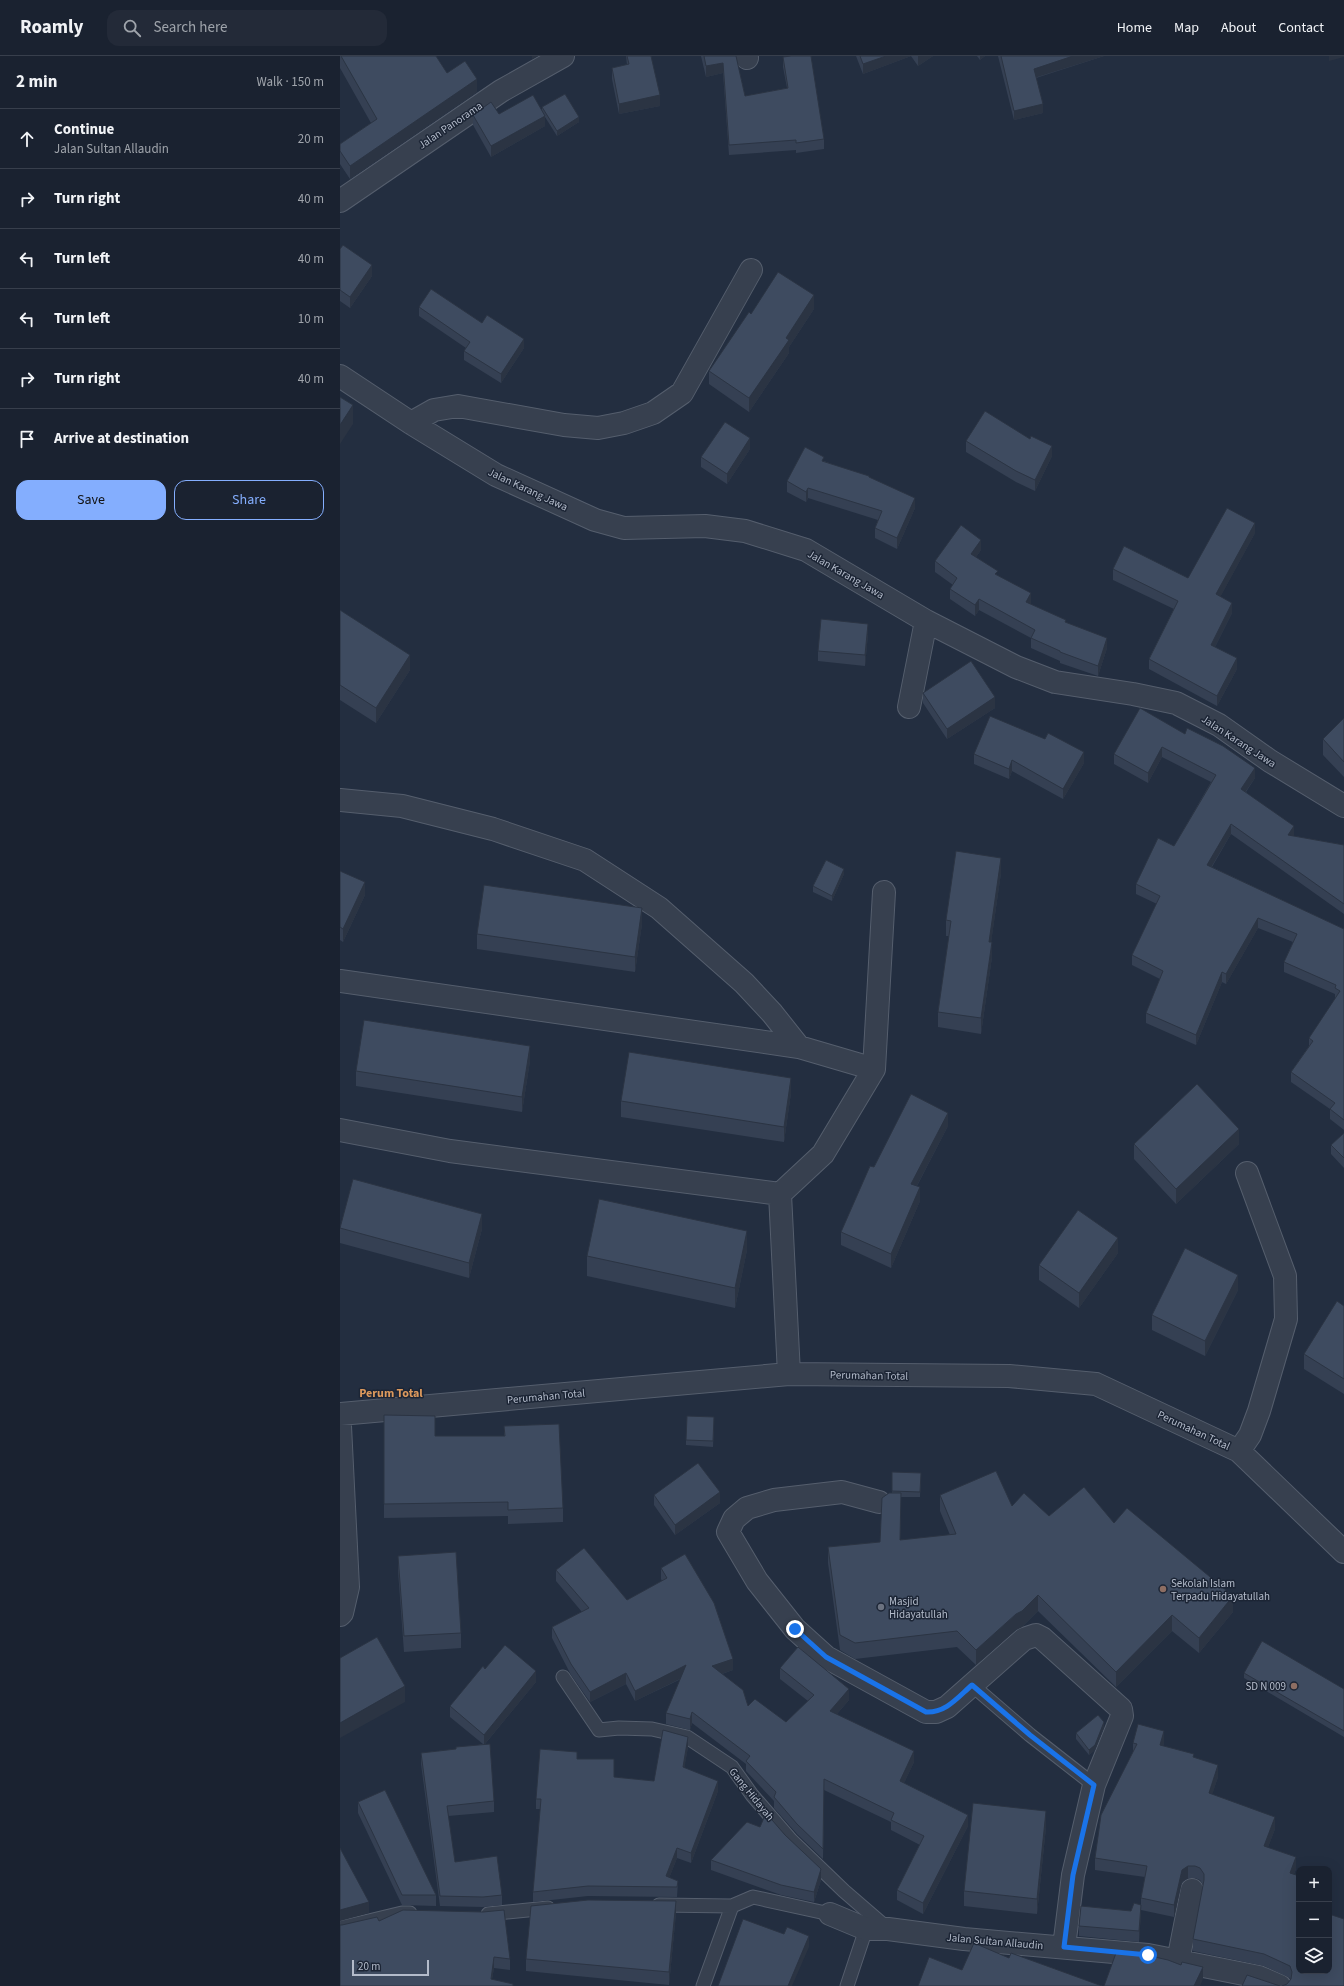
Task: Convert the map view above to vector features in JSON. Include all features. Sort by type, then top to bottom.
[{"type":"street","name":"Jalan Panorama","points":[[340,201],[501,91],[564,56]]},
{"type":"street","points":[[411,423],[434,410],[458,406],[564,425],[598,428],[624,423],[653,413],[682,393],[751,270]]},
{"type":"street","name":"Jalan Karang Jawa","points":[[340,376],[411,423],[496,475],[595,520],[624,528],[705,526],[753,533],[806,550],[926,621],[1016,667],[1055,682],[1133,694],[1176,703],[1219,725],[1270,761],[1344,806]]},
{"type":"street","points":[[909,707],[926,621]]},
{"type":"street","points":[[340,800],[409,808],[494,829],[585,860],[659,908],[744,983],[772,1013],[799,1047]]},
{"type":"street","points":[[789,1374],[780,1194],[823,1154],[874,1069],[884,892]]},
{"type":"street","points":[[340,981],[799,1047],[874,1069]]},
{"type":"street","points":[[340,1130],[450,1151],[780,1194]]},
{"type":"street","points":[[1239,1451],[1250,1435],[1259,1411],[1286,1319],[1285,1276],[1247,1173]]},
{"type":"street","name":"Perumahan Total","points":[[340,1414],[789,1374],[1009,1376],[1096,1384],[1239,1451],[1344,1552]]},
{"type":"street","points":[[340,1426],[348,1587],[342,1613],[340,1615]]},
{"type":"street","points":[[879,1502],[842,1492],[774,1500],[747,1508],[734,1519],[728,1532],[757,1581],[795,1629],[826,1657],[926,1712],[936,1712],[947,1707],[1024,1639],[1036,1635],[1042,1638],[1122,1711],[1122,1716],[1094,1785],[1073,1875],[1064,1947]]},
{"type":"street","points":[[1178,1961],[1192,1890]]},
{"type":"street","name":"Jalan Sultan Allaudin","points":[[830,1914],[866,1929],[888,1929],[964,1939],[1148,1955],[1259,1977],[1280,1986]]},
{"type":"lane","name":"Gang Hidayah","points":[[563,1677],[599,1730],[619,1728],[652,1730],[688,1737],[732,1767],[752,1795],[791,1840],[844,1891],[888,1929]]},
{"type":"lane","points":[[972,1685],[1030,1735],[1094,1785]]},
{"type":"lane","points":[[644,1905],[732,1906],[753,1897],[830,1914]]},
{"type":"lane","points":[[703,1986],[732,1906]]},
{"type":"lane","points":[[476,1914],[558,1907]]},
{"type":"lane","points":[[340,1928],[402,1913],[424,1913]]},
{"type":"lane","points":[[846,1986],[866,1929]]},
{"type":"building","points":[[341,56],[436,56],[447,73],[465,61],[477,79],[350,166],[340,151],[340,144],[377,119]]},
{"type":"building","points":[[627,56],[651,56],[660,95],[619,104],[612,68],[629,64]]},
{"type":"building","points":[[704,56],[736,56],[745,96],[788,88],[783,57],[811,56],[824,139],[796,143],[796,140],[729,145],[723,63],[706,66]]},
{"type":"building","points":[[860,56],[886,56],[863,64]]},
{"type":"building","points":[[1001,56],[1073,56],[1034,69],[1043,104],[1014,111]]},
{"type":"building","points":[[565,94],[579,117],[557,131],[542,107]]},
{"type":"building","points":[[533,95],[545,116],[491,146],[473,115],[491,102],[499,114]]},
{"type":"building","points":[[343,245],[372,265],[350,297],[340,290],[340,249]]},
{"type":"building","points":[[778,272],[814,295],[786,338],[789,340],[749,398],[709,371],[749,312],[751,314]]},
{"type":"building","points":[[431,289],[482,323],[487,315],[524,339],[501,374],[464,351],[470,342],[419,307]]},
{"type":"building","points":[[340,397],[353,405],[340,425]]},
{"type":"building","points":[[985,411],[1030,439],[1031,436],[1052,446],[1035,480],[1016,471],[966,441]]},
{"type":"building","points":[[725,422],[750,438],[727,474],[701,457]]},
{"type":"building","points":[[805,447],[824,457],[822,461],[869,476],[915,498],[897,538],[875,528],[882,511],[808,488],[806,492],[787,481]]},
{"type":"building","points":[[1227,508],[1255,523],[1216,594],[1232,603],[1211,645],[1237,658],[1217,696],[1149,659],[1178,601],[1113,569],[1124,546],[1188,578]]},
{"type":"building","points":[[961,525],[981,540],[971,554],[998,571],[995,574],[1031,593],[1026,602],[1066,620],[1065,622],[1107,638],[1098,666],[1060,652],[1031,638],[1035,630],[979,599],[975,605],[950,589],[957,578],[935,561]]},
{"type":"building","points":[[340,610],[410,655],[376,708],[340,685]]},
{"type":"building","points":[[821,619],[868,624],[865,655],[818,651]]},
{"type":"building","points":[[971,661],[995,697],[947,729],[923,693]]},
{"type":"building","points":[[1140,708],[1185,734],[1187,728],[1223,746],[1255,768],[1241,789],[1294,826],[1288,835],[1344,845],[1344,904],[1231,824],[1207,865],[1344,929],[1344,1120],[1330,1109],[1335,1103],[1291,1072],[1313,1041],[1309,1038],[1340,991],[1335,988],[1336,985],[1284,962],[1297,934],[1258,918],[1226,974],[1222,972],[1196,1035],[1146,1013],[1163,971],[1132,955],[1160,896],[1136,884],[1158,838],[1174,846],[1216,775],[1162,747],[1148,773],[1114,754]]},
{"type":"building","points":[[990,716],[1045,739],[1048,733],[1084,752],[1063,789],[1012,760],[1009,769],[974,754]]},
{"type":"building","points":[[1344,718],[1344,762],[1323,739]]},
{"type":"building","points":[[956,851],[1001,858],[989,942],[992,942],[981,1018],[938,1012],[951,921],[946,920]]},
{"type":"building","points":[[826,860],[844,869],[832,896],[813,886]]},
{"type":"building","points":[[340,871],[365,882],[343,929],[340,927]]},
{"type":"building","points":[[484,885],[642,908],[635,957],[477,934]]},
{"type":"building","points":[[364,1020],[530,1046],[522,1097],[356,1071]]},
{"type":"building","points":[[629,1052],[791,1078],[784,1127],[621,1101]]},
{"type":"building","points":[[1197,1084],[1239,1129],[1176,1189],[1134,1144]]},
{"type":"building","points":[[911,1094],[948,1113],[911,1184],[920,1187],[891,1254],[841,1232],[870,1166],[874,1167]]},
{"type":"building","points":[[1344,1133],[1344,1158],[1331,1145]]},
{"type":"building","points":[[353,1179],[482,1214],[469,1263],[340,1228]]},
{"type":"building","points":[[599,1199],[747,1231],[735,1288],[587,1256]]},
{"type":"building","points":[[1078,1210],[1118,1238],[1079,1293],[1039,1265]]},
{"type":"building","points":[[1185,1248],[1238,1275],[1205,1341],[1152,1315]]},
{"type":"building","points":[[1337,1301],[1344,1306],[1344,1379],[1304,1354]]},
{"type":"building","points":[[384,1415],[435,1416],[435,1436],[505,1436],[504,1426],[559,1424],[563,1508],[508,1510],[508,1502],[384,1504]]},
{"type":"building","points":[[687,1416],[714,1417],[713,1441],[686,1440]]},
{"type":"building","points":[[698,1463],[720,1492],[675,1525],[654,1495]]},
{"type":"building","points":[[996,1471],[1012,1506],[1024,1493],[1049,1516],[1084,1487],[1114,1523],[1127,1508],[1233,1596],[1199,1638],[1172,1615],[1116,1672],[1038,1595],[1022,1611],[1016,1614],[976,1650],[957,1631],[855,1643],[840,1635],[828,1547],[880,1542],[882,1498],[889,1493],[901,1493],[900,1540],[956,1534],[940,1495]]},
{"type":"building","points":[[892,1472],[921,1473],[920,1492],[892,1491]]},
{"type":"building","points":[[584,1548],[627,1600],[667,1578],[661,1568],[685,1554],[714,1603],[733,1659],[712,1666],[743,1690],[748,1706],[755,1699],[786,1722],[814,1695],[780,1668],[798,1647],[849,1689],[830,1711],[914,1751],[900,1781],[968,1815],[923,1903],[897,1890],[924,1836],[891,1820],[894,1813],[824,1779],[823,1849],[797,1824],[774,1797],[776,1792],[746,1761],[750,1756],[692,1712],[690,1719],[666,1713],[686,1665],[635,1691],[626,1673],[590,1692],[571,1664],[552,1627],[589,1608],[556,1570]]},
{"type":"building","points":[[456,1552],[461,1633],[404,1636],[398,1556]]},
{"type":"building","points":[[377,1637],[405,1686],[340,1723],[340,1658]]},
{"type":"building","name":"SD N 009","points":[[1262,1641],[1344,1689],[1344,1731],[1244,1673]]},
{"type":"building","points":[[505,1645],[536,1671],[484,1735],[450,1706],[483,1666],[485,1669]]},
{"type":"building","points":[[1098,1715],[1104,1722],[1095,1745],[1089,1750],[1076,1733]]},
{"type":"building","points":[[1138,1724],[1164,1731],[1160,1745],[1194,1754],[1193,1757],[1218,1765],[1209,1793],[1275,1817],[1264,1846],[1296,1857],[1290,1873],[1296,1875],[1296,1974],[1332,1974],[1332,1915],[1344,1919],[1344,1986],[1282,1986],[1287,1984],[1291,1979],[1292,1972],[1290,1966],[1264,1954],[1193,1939],[1204,1880],[1204,1874],[1200,1868],[1188,1866],[1182,1870],[1174,1905],[1141,1898],[1147,1866],[1095,1858],[1101,1815],[1137,1744],[1133,1743]]},
{"type":"building","points":[[663,1730],[688,1737],[683,1767],[718,1781],[691,1853],[677,1848],[666,1876],[678,1881],[677,1887],[588,1886],[533,1892],[541,1799],[536,1799],[540,1749],[577,1752],[577,1759],[614,1759],[614,1777],[654,1781]]},
{"type":"building","points":[[490,1744],[494,1801],[447,1806],[455,1862],[497,1856],[502,1895],[483,1897],[440,1896],[421,1753],[456,1749],[456,1747]]},
{"type":"building","points":[[385,1790],[436,1895],[402,1895],[358,1802]]},
{"type":"building","points":[[973,1803],[1046,1811],[1037,1899],[964,1891]]},
{"type":"building","points":[[766,1813],[785,1835],[821,1869],[814,1892],[781,1885],[711,1860],[747,1822],[760,1827]]},
{"type":"building","points":[[340,1848],[369,1902],[340,1910]]},
{"type":"building","points":[[588,1900],[676,1901],[669,1972],[526,1959],[531,1906]]},
{"type":"building","points":[[1134,1903],[1141,1905],[1139,1931],[1079,1926],[1081,1906],[1131,1911]]},
{"type":"building","points":[[403,1910],[483,1912],[504,1910],[510,1959],[494,1957],[491,1979],[513,1984],[513,1986],[340,1986],[340,1925],[377,1917],[379,1921]]},
{"type":"building","points":[[743,1919],[784,1934],[787,1927],[809,1936],[788,1986],[718,1986]]},
{"type":"building","points":[[974,1943],[1009,1958],[1011,1953],[1102,1986],[918,1986],[929,1957],[962,1970]]},
{"type":"building","points":[[1116,1953],[1146,1955],[1168,1960],[1181,1965],[1182,1962],[1203,1967],[1194,1986],[1104,1986]]},
{"type":"building","points":[[1247,1975],[1280,1986],[1242,1986]]},
{"type":"place","name":"Sekolah Islam Terpadu Hidayatullah","points":[[1163,1589]]},
{"type":"place","name":"Masjid Hidayatullah","points":[[881,1607]]},
{"type":"place","name":"SD N 009","points":[[1294,1686]]},
{"type":"district","name":"Perum Total","points":[[391,1393]]},
{"type":"route","points":[[795,1629],[826,1657],[926,1712],[936,1712],[947,1707],[972,1685],[1030,1735],[1094,1785],[1073,1875],[1064,1947],[1148,1955]]}]
